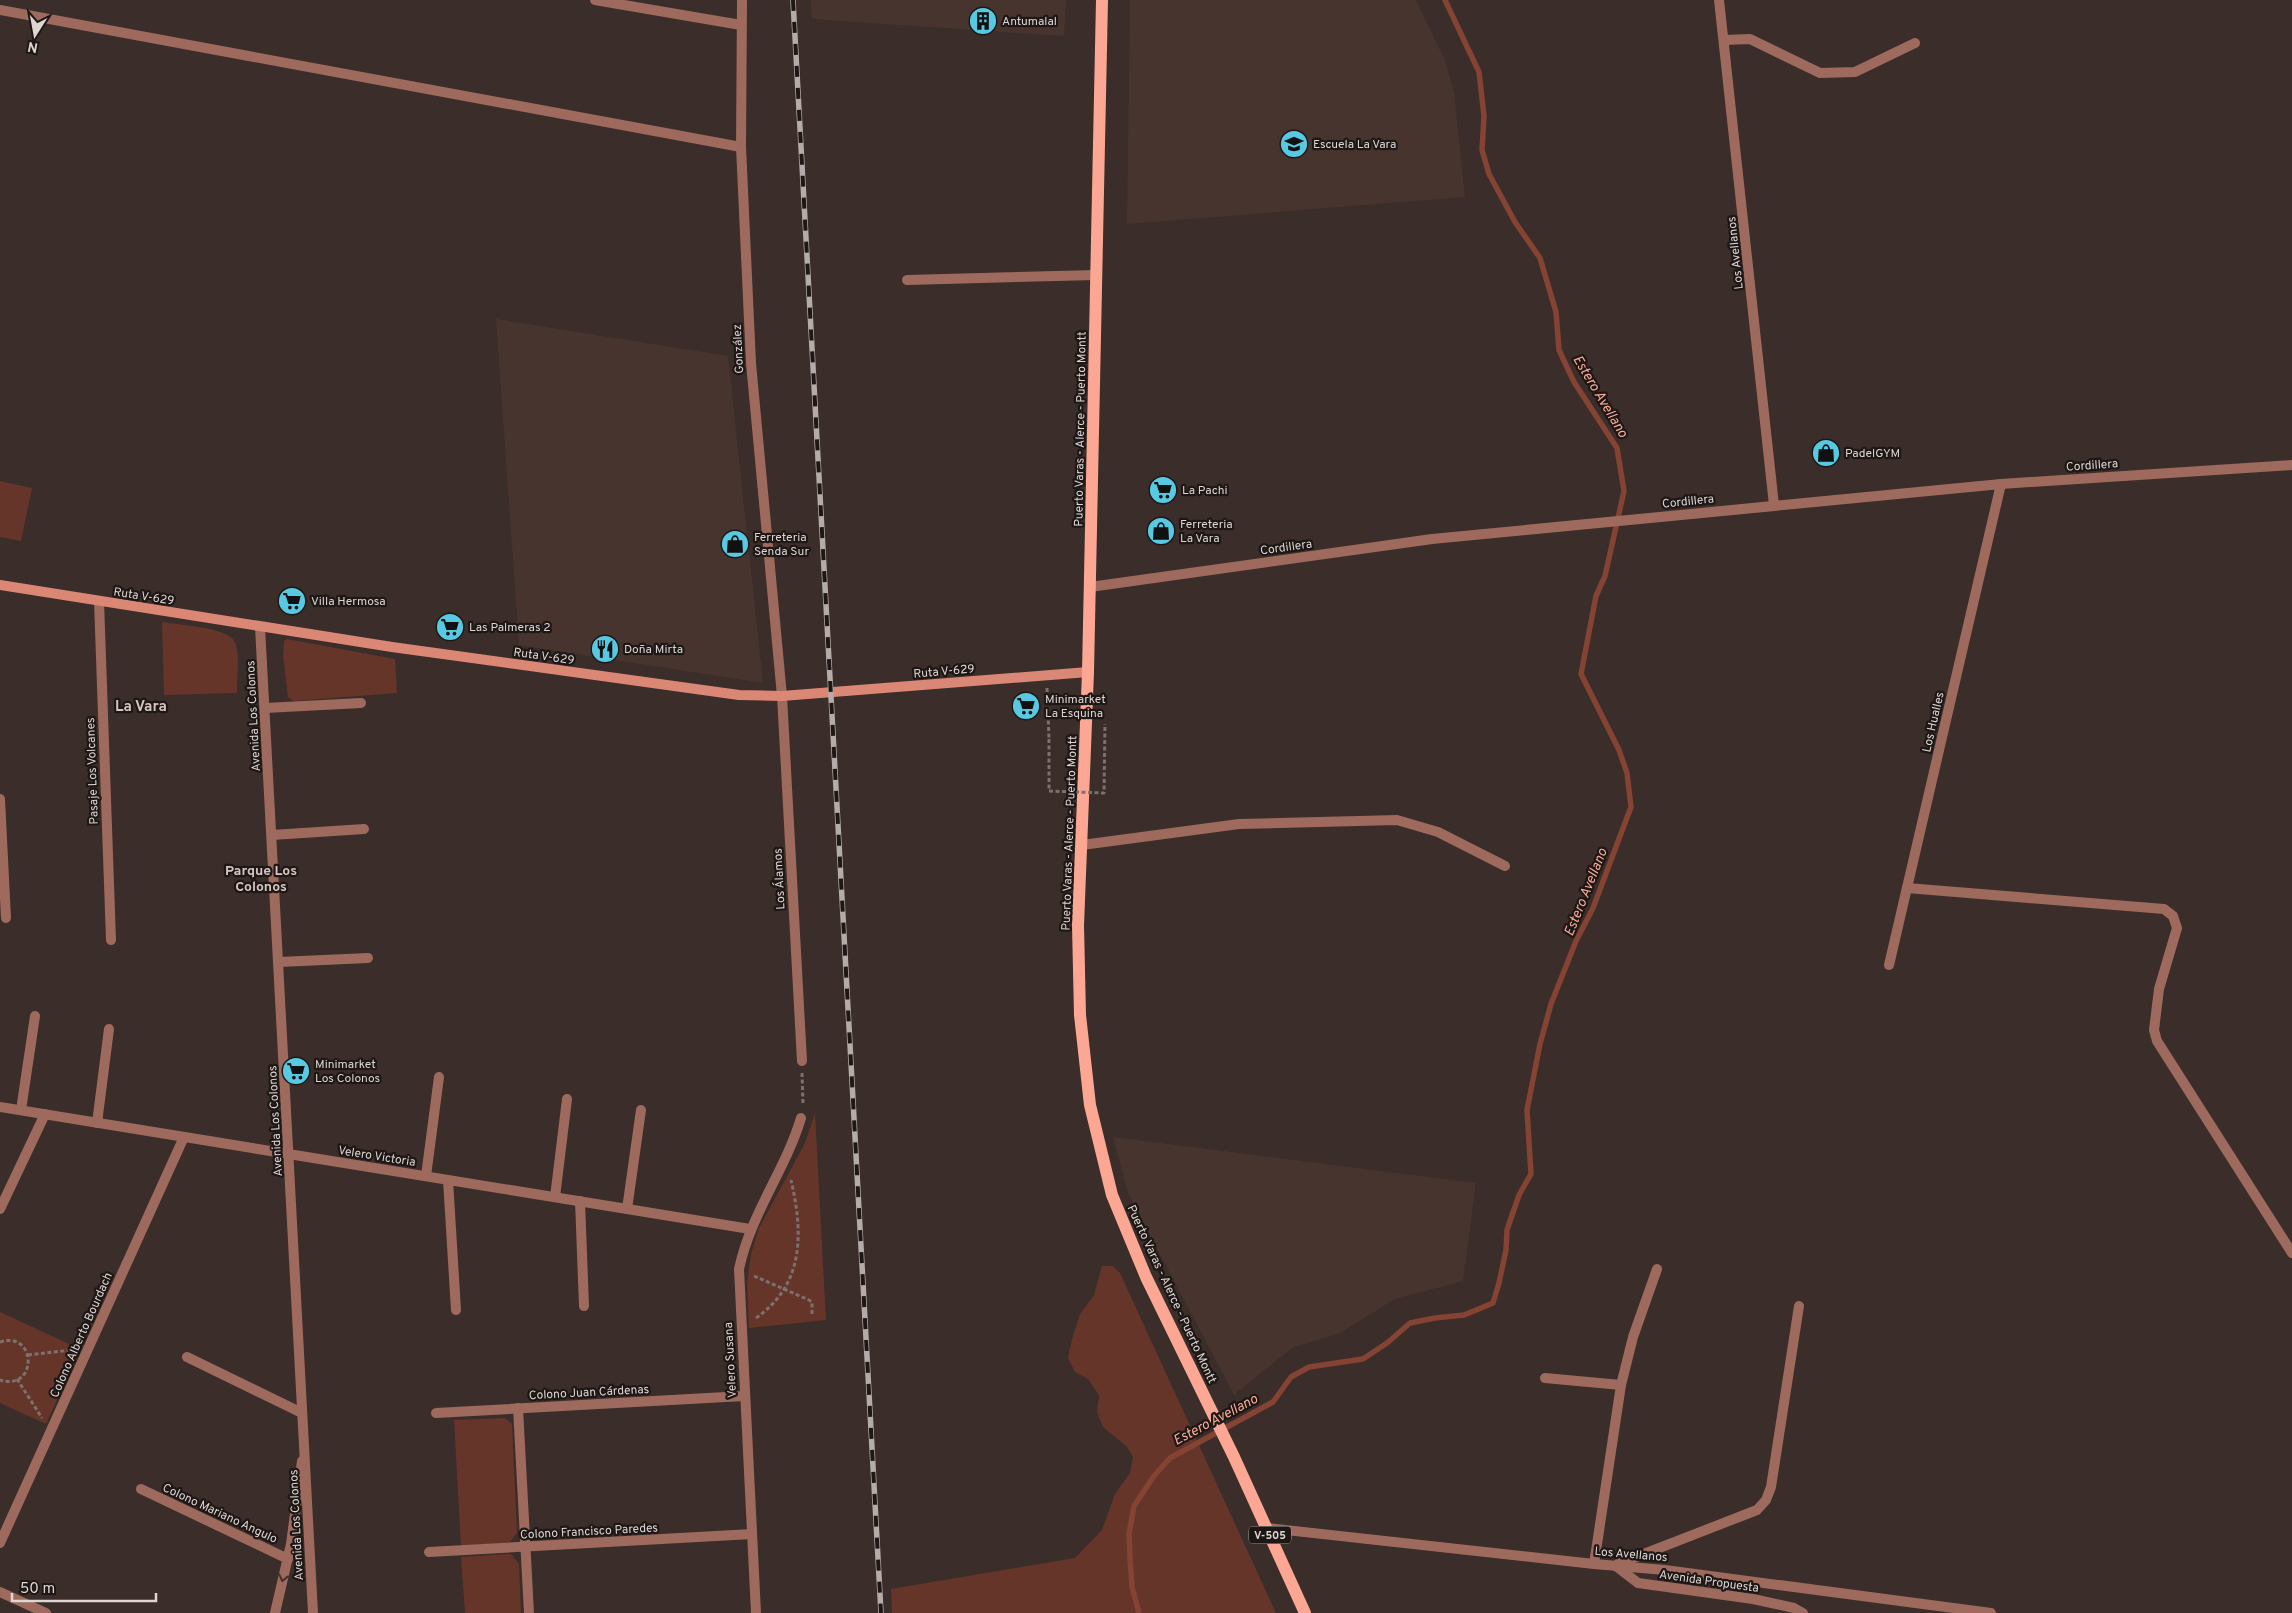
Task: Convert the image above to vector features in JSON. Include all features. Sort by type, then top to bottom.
[{"type":"main road","name":"Puerto Varas - Alerce - Puerto Montt","points":[[1102,0],[1088,672],[1078,925],[1080,1015],[1090,1105],[1112,1195],[1146,1277],[1234,1457],[1266,1528]]},
{"type":"main road","name":"Ruta V-629","points":[[0,586],[260,627],[730,694],[782,696],[1088,672]]},
{"type":"main road","name":"V-505","points":[[1266,1528],[1305,1613]]},
{"type":"street","points":[[595,0],[741,25]]},
{"type":"street","name":"González","points":[[742,0],[741,147],[751,363],[782,696]]},
{"type":"street","name":"Los Avellanos","points":[[1719,0],[1774,504]]},
{"type":"street","points":[[0,10],[741,147]]},
{"type":"street","points":[[1724,40],[1750,39],[1820,73],[1855,72],[1915,44]]},
{"type":"street","points":[[907,280],[1096,275]]},
{"type":"street","name":"Cordillera","points":[[1090,587],[1432,539],[1774,504],[2001,484],[2292,465]]},
{"type":"street","name":"Los Hualles","points":[[1889,965],[2001,484]]},
{"type":"street","name":"Pasaje Los Volcanes","points":[[99,601],[111,940]]},
{"type":"street","name":"Avenida Los Colonos","points":[[260,627],[313,1613]]},
{"type":"street","name":"Los Álamos","points":[[782,696],[802,1061]]},
{"type":"street","points":[[265,708],[361,703]]},
{"type":"street","points":[[0,798],[6,918]]},
{"type":"street","points":[[1082,845],[1239,824],[1397,820],[1438,832],[1505,866]]},
{"type":"street","points":[[272,835],[364,830]]},
{"type":"street","points":[[1907,888],[2164,909],[2173,916],[2177,928],[2159,989],[2154,1030],[2157,1041],[2292,1253]]},
{"type":"street","points":[[279,962],[368,958]]},
{"type":"street","points":[[21,1110],[36,1016]]},
{"type":"street","points":[[97,1123],[109,1029]]},
{"type":"street","points":[[426,1176],[439,1077]]},
{"type":"street","points":[[555,1198],[567,1099]]},
{"type":"street","name":"Velero Victoria","points":[[0,1107],[750,1229]]},
{"type":"street","points":[[627,1209],[641,1110]]},
{"type":"street","points":[[0,1210],[45,1114]]},
{"type":"street","name":"Velero Susana","points":[[756,1613],[740,1328],[739,1269],[750,1229],[782,1164],[801,1118]]},
{"type":"street","name":"Colono Alberto Bourdach","points":[[0,1543],[184,1137]]},
{"type":"street","points":[[448,1180],[456,1310]]},
{"type":"street","points":[[580,1201],[584,1306]]},
{"type":"street","points":[[1594,1564],[1621,1385],[1633,1337],[1657,1269]]},
{"type":"street","points":[[1615,1565],[1757,1510],[1766,1500],[1771,1487],[1799,1306]]},
{"type":"street","points":[[187,1357],[302,1413]]},
{"type":"street","points":[[1545,1378],[1621,1385]]},
{"type":"street","name":"Colono Juan Cárdenas","points":[[436,1413],[744,1396]]},
{"type":"street","points":[[518,1408],[528,1613]]},
{"type":"street","points":[[274,1613],[288,1559],[304,1443]]},
{"type":"street","name":"Colono Mariano Angulo","points":[[141,1489],[288,1559]]},
{"type":"street","name":"Los Avellanos","points":[[1266,1528],[1665,1570],[1992,1613]]},
{"type":"street","name":"Colono Francisco Paredes","points":[[428,1552],[752,1534]]},
{"type":"street","name":"Avenida Propuesta","points":[[1615,1565],[1638,1584],[1753,1599],[1794,1608],[1804,1613]]},
{"type":"street","points":[[0,1592],[46,1613]]},
{"type":"path","points":[[1046,675],[1050,791],[1104,793],[1105,724]]},
{"type":"path","points":[[801,1118],[802,1061]]},
{"type":"path","points":[[740,1328],[768,1309],[783,1289],[794,1266],[800,1243],[798,1213],[793,1185],[791,1177],[782,1164]]},
{"type":"path","points":[[739,1269],[812,1302],[812,1315]]},
{"type":"path","points":[[0,1342],[7,1340],[16,1342],[24,1347],[28,1355],[27,1370],[17,1379],[8,1382],[0,1380]]},
{"type":"path","points":[[28,1355],[89,1347]]},
{"type":"path","points":[[17,1379],[51,1431]]},
{"type":"shaded area","name":"Antumalal","points":[[811,0],[1066,0],[1064,36],[812,19]]},
{"type":"shaded area","name":"Escuela La Vara","points":[[1130,0],[1416,0],[1445,61],[1454,92],[1465,197],[1127,224]]},
{"type":"shaded area","points":[[496,319],[728,356],[763,683],[519,645]]},
{"type":"shaded area","points":[[0,481],[32,488],[21,541],[0,537]]},
{"type":"shaded area","points":[[162,622],[213,630],[231,637],[237,647],[237,693],[164,695]]},
{"type":"shaded area","points":[[287,639],[395,659],[397,693],[294,701],[288,697],[283,655],[284,641]]},
{"type":"shaded area","points":[[815,1113],[826,1320],[749,1328],[747,1282],[751,1254],[759,1228],[805,1143]]},
{"type":"shaded area","points":[[1113,1137],[1476,1183],[1463,1281],[1395,1299],[1340,1333],[1292,1348],[1234,1395],[1128,1193]]},
{"type":"shaded area","points":[[1102,1266],[1113,1266],[1120,1273],[1276,1613],[892,1613],[891,1589],[1075,1558],[1102,1530],[1115,1494],[1130,1473],[1133,1457],[1127,1447],[1103,1427],[1097,1412],[1099,1395],[1088,1379],[1075,1372],[1068,1358],[1080,1314],[1094,1295]]},
{"type":"shaded area","points":[[0,1312],[80,1349],[46,1424],[0,1403]]},
{"type":"shaded area","points":[[505,1418],[512,1424],[517,1533],[509,1543],[461,1546],[454,1420]]},
{"type":"shaded area","points":[[511,1554],[519,1564],[521,1613],[465,1613],[461,1557]]},
{"type":"waterway","name":"Estero Avellano","points":[[1139,1613],[1132,1587],[1130,1558],[1129,1534],[1134,1506],[1154,1476],[1170,1458],[1273,1402],[1291,1377],[1309,1367],[1363,1359],[1387,1343],[1410,1323],[1464,1315],[1493,1303],[1506,1250],[1507,1230],[1519,1195],[1531,1174],[1527,1110],[1540,1044],[1551,1004],[1576,941],[1593,908],[1631,807],[1627,773],[1619,750],[1581,674],[1596,596],[1605,576],[1624,491],[1617,448],[1574,382],[1559,350],[1556,312],[1540,258],[1515,222],[1489,174],[1482,150],[1484,116],[1479,72],[1445,0]]},
{"type":"railway","points":[[793,0],[881,1613]]},
{"type":"place","name":"Antumalal","points":[[983,21]]},
{"type":"place","name":"Escuela La Vara","points":[[1294,144]]},
{"type":"place","name":"PadelGYM","points":[[1826,453]]},
{"type":"place","name":"La Pachi","points":[[1163,490]]},
{"type":"place","name":"Ferreteria La Vara","points":[[1161,531]]},
{"type":"place","name":"Ferreteria Senda Sur","points":[[735,544]]},
{"type":"place","name":"Villa Hermosa","points":[[292,601]]},
{"type":"place","name":"Las Palmeras 2","points":[[450,627]]},
{"type":"place","name":"Doña Mirta","points":[[605,649]]},
{"type":"place","name":"Minimarket La Esquina","points":[[1026,706]]},
{"type":"place","name":"Minimarket Los Colonos","points":[[296,1071]]},
{"type":"district","name":"La Vara","points":[[141,706]]},
{"type":"district","name":"Parque Los Colonos","points":[[261,878]]}]
